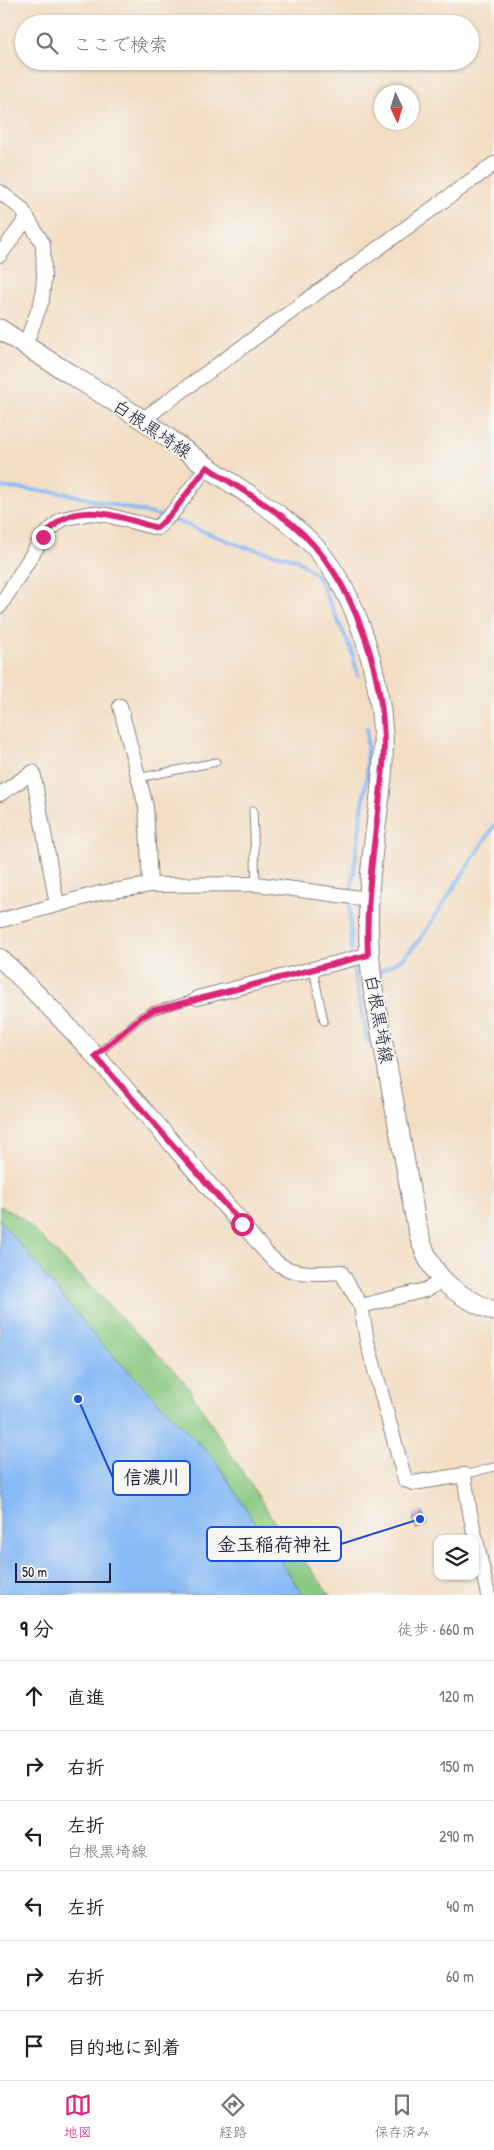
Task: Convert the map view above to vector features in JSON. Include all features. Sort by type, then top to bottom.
[{"type":"main road","name":"白根黒埼線","points":[[0,329],[142,420],[207,467],[292,524],[316,549],[335,574],[350,602],[365,640],[378,689],[383,738],[383,766],[368,899],[368,955],[372,989],[421,1244],[425,1255],[440,1278],[467,1298],[494,1311]]},
{"type":"street","points":[[142,420],[494,164]]},
{"type":"street","points":[[0,192],[22,209],[43,244],[44,277],[42,300],[25,346]]},
{"type":"street","points":[[0,255],[27,218]]},
{"type":"street","points":[[0,606],[43,537],[62,519],[91,513],[108,514],[157,528],[173,512],[207,467]]},
{"type":"street","points":[[120,706],[146,807],[150,885]]},
{"type":"street","points":[[0,794],[33,772],[57,905]]},
{"type":"street","points":[[1,919],[100,893],[150,885],[256,884],[368,899]]},
{"type":"street","points":[[197,998],[368,955]]},
{"type":"street","points":[[0,958],[36,992],[95,1056],[274,1262],[288,1270],[308,1274],[341,1272],[361,1306],[367,1341],[405,1480],[413,1483],[464,1475],[470,1513],[488,1595]]},
{"type":"street","points":[[361,1306],[424,1290],[433,1286],[440,1278]]},
{"type":"lane","points":[[138,778],[216,762]]},
{"type":"lane","points":[[253,810],[256,884]]},
{"type":"lane","points":[[313,969],[324,1021]]},
{"type":"lane","points":[[95,1056],[141,1017],[152,1011],[197,998]]},
{"type":"lane","points":[[464,1475],[494,1467]]},
{"type":"green space","points":[[0,1206],[22,1218],[183,1380],[271,1516],[330,1595],[303,1595],[213,1458],[97,1339],[0,1220]]},
{"type":"water","points":[[0,1220],[97,1339],[213,1458],[303,1595],[0,1595]]},
{"type":"building","points":[[423,1511],[427,1522],[417,1526],[412,1515]]},
{"type":"waterway","points":[[0,487],[64,493],[165,517]]},
{"type":"waterway","points":[[171,519],[244,547],[296,559],[317,575],[351,649],[358,675]]},
{"type":"waterway","points":[[352,885],[367,774],[367,728]]},
{"type":"waterway","points":[[379,972],[403,958],[419,941],[494,826]]},
{"type":"waterway","points":[[350,905],[351,950]]},
{"type":"waterway","points":[[353,968],[368,1042]]},
{"type":"place","name":"信濃川","points":[[78,1399]]},
{"type":"place","name":"金玉稲荷神社","points":[[420,1519]]},
{"type":"route","points":[[43,537],[62,519],[91,513],[108,514],[157,528],[173,512],[207,467],[292,524],[316,549],[335,574],[350,602],[365,640],[378,689],[383,738],[383,766],[368,899],[368,955],[152,1011],[141,1017],[95,1056],[242,1224]]}]
